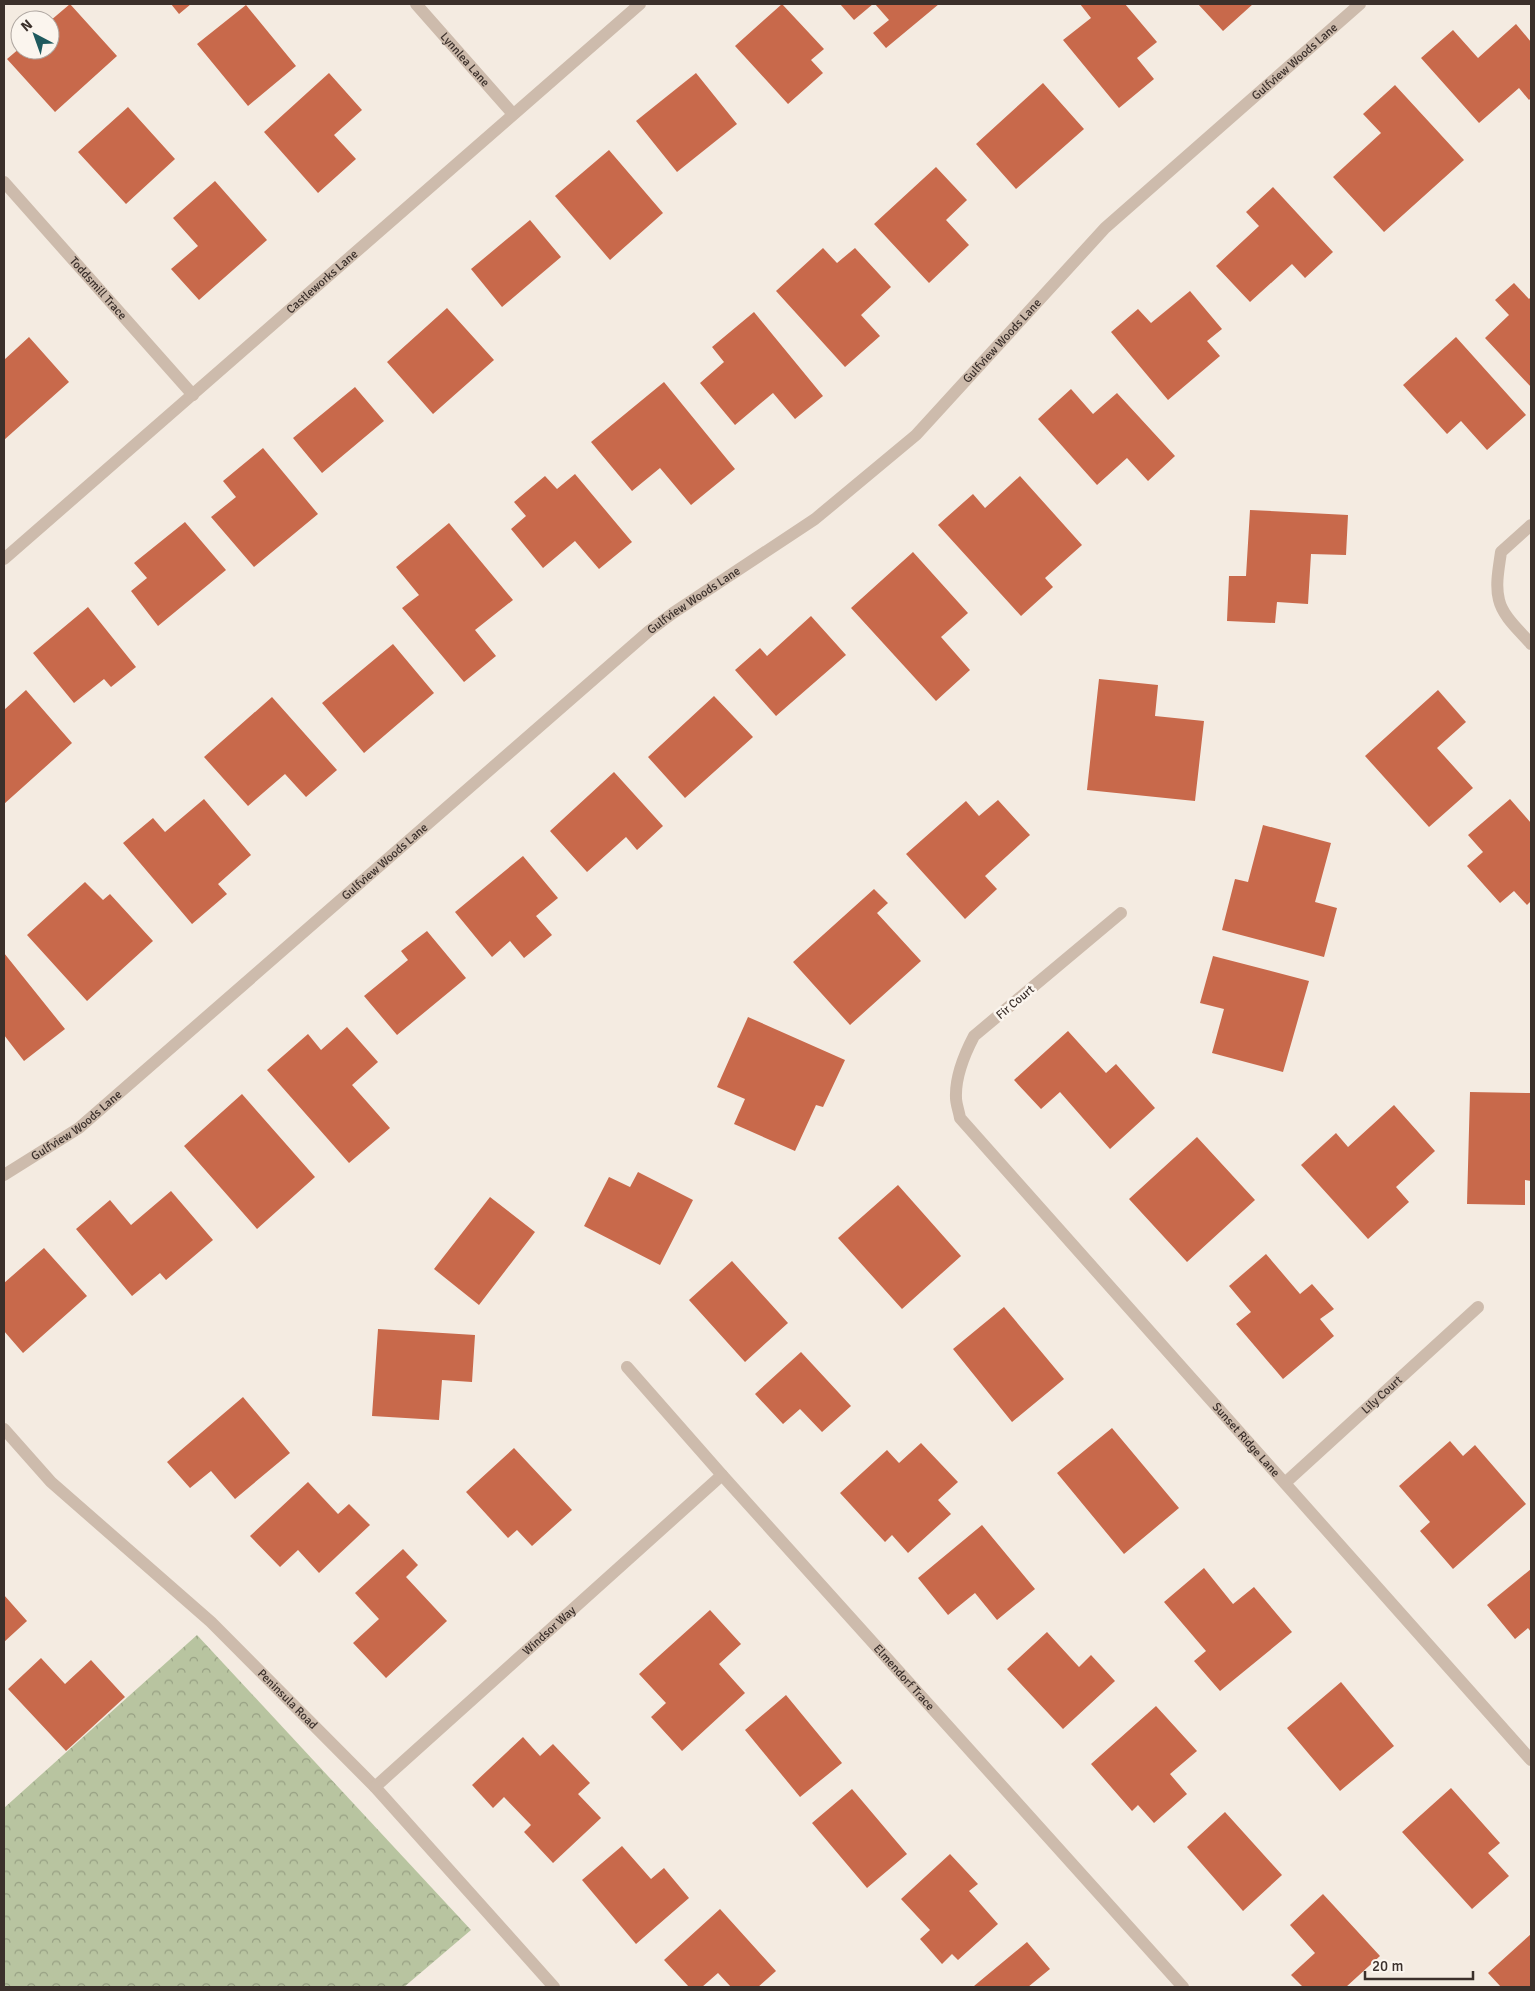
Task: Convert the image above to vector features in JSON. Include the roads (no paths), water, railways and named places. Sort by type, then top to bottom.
[{"type":"street","name":"Lynnlea Lane","points":[[416,4],[513,114]]},
{"type":"street","name":"Castleworks Lane","points":[[4,559],[640,4]]},
{"type":"street","name":"Gulfview Woods Lane","points":[[4,1175],[79,1128],[649,631],[815,519],[916,435],[1106,228],[1360,4]]},
{"type":"street","name":"Toddsmill Trace","points":[[4,182],[193,395]]},
{"type":"street","points":[[1531,525],[1501,552],[1498,575],[1498,600],[1508,618],[1531,644]]},
{"type":"street","name":"Fir Court","points":[[960,1118],[956,1098],[958,1081],[962,1060],[974,1036],[1121,913]]},
{"type":"street","name":"Sunset Ridge Lane","points":[[960,1118],[1531,1760]]},
{"type":"street","name":"Lily Court","points":[[1285,1483],[1478,1307]]},
{"type":"street","name":"Elmendorf Trace","points":[[627,1367],[1183,1987]]},
{"type":"street","name":"Peninsula Road","points":[[4,1429],[51,1482],[212,1622],[376,1787],[554,1987]]},
{"type":"street","name":"Windsor Way","points":[[376,1787],[722,1475]]}]
